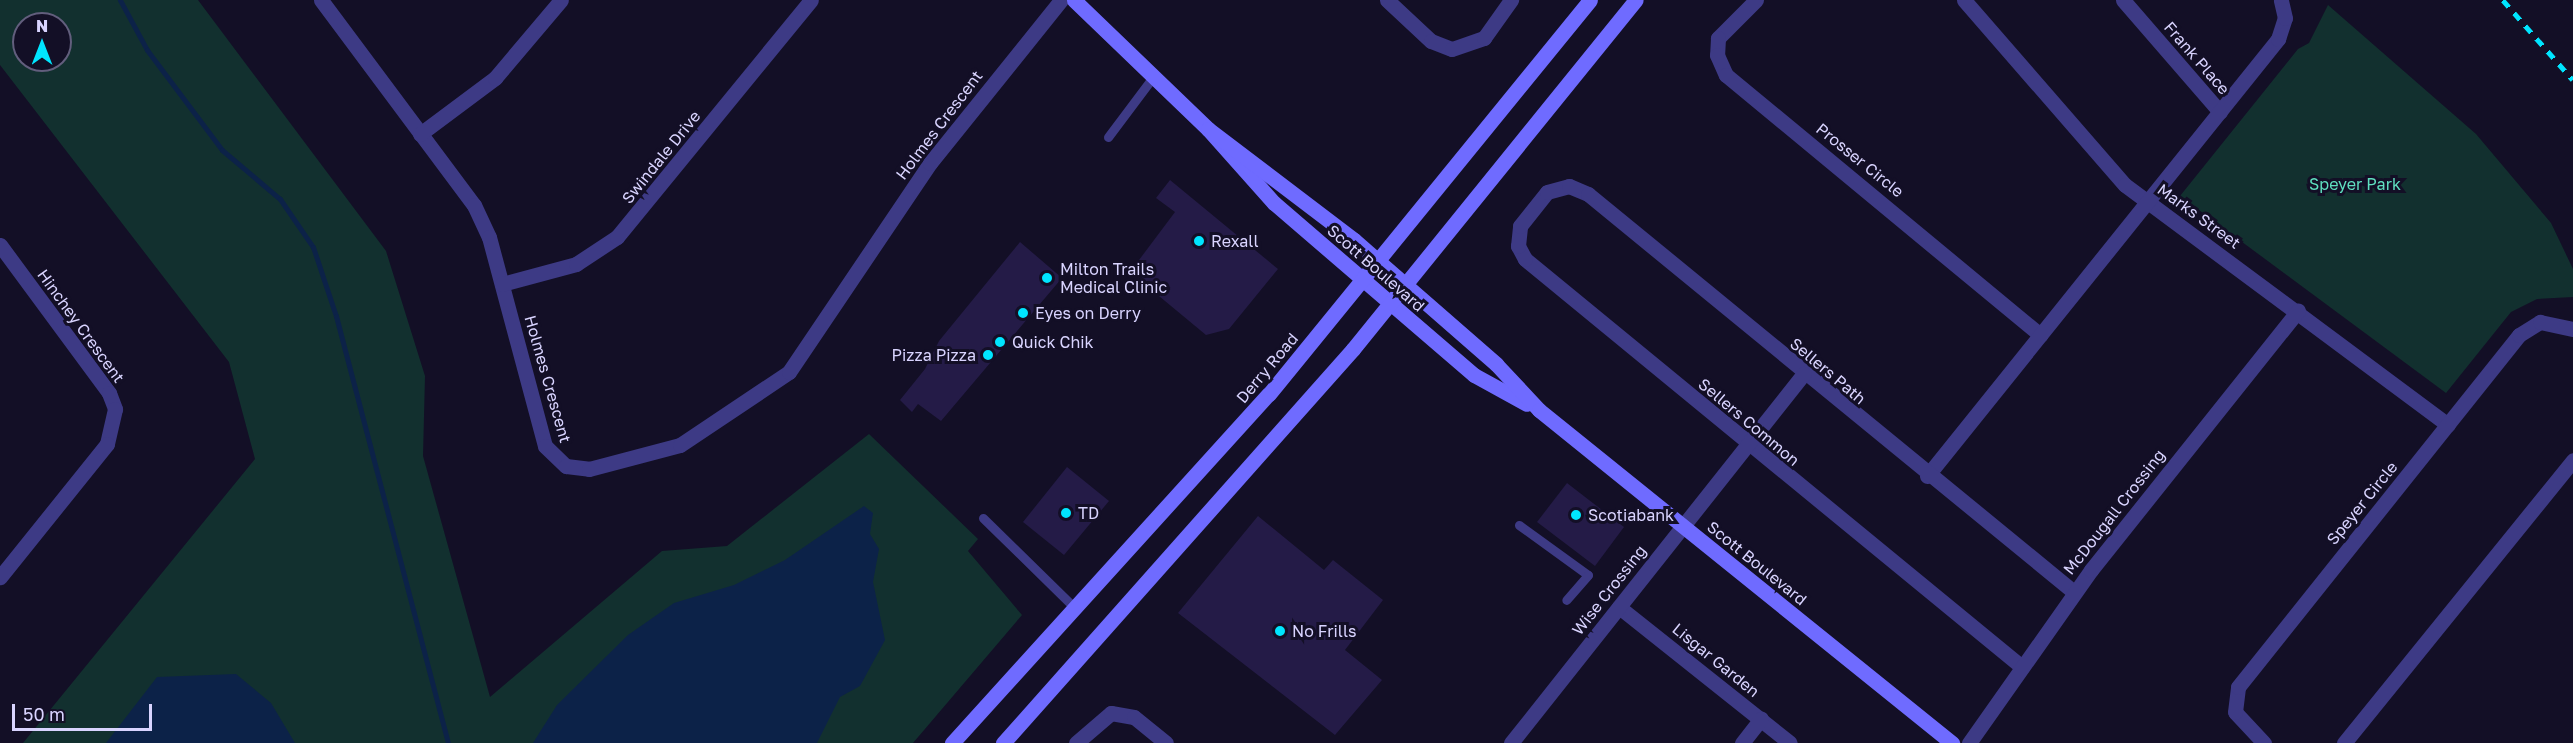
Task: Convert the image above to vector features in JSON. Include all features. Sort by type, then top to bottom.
[{"type":"main road","name":"Scott Boulevard","points":[[1074,0],[1208,129],[1274,203],[1474,375],[1539,410]]},
{"type":"main road","name":"Derry Road","points":[[952,743],[1076,609],[1364,281],[1590,0]]},
{"type":"main road","points":[[1004,743],[1390,304],[1635,0]]},
{"type":"main road","name":"Scott Boulevard","points":[[1208,129],[1379,263],[1404,287],[1496,363],[1539,410],[1952,743]]},
{"type":"street","name":"Holmes Crescent","points":[[321,0],[474,205],[502,284],[545,446],[557,460],[590,469],[680,445],[766,390],[806,354],[930,163],[1061,0]]},
{"type":"street","points":[[420,134],[495,78],[561,0]]},
{"type":"street","name":"Swindale Drive","points":[[502,284],[576,264],[617,237],[811,0]]},
{"type":"street","points":[[1387,0],[1431,41],[1452,49],[1484,38],[1511,0]]},
{"type":"street","name":"Prosser Circle","points":[[1756,0],[1718,38],[1717,55],[1726,75],[2040,335]]},
{"type":"street","name":"Marks Street","points":[[1964,0],[2125,185],[2448,424]]},
{"type":"street","name":"Frank Place","points":[[2123,0],[2220,112]]},
{"type":"street","points":[[1927,476],[2278,39],[2285,18],[2281,0]]},
{"type":"street","name":"Sellers Path","points":[[1558,188],[1588,194],[1927,476],[2074,592]]},
{"type":"street","name":"Sellers Common","points":[[1558,188],[1547,192],[1517,233],[1525,260],[1746,445],[2022,667]]},
{"type":"street","name":"Hinchey Crescent","points":[[0,577],[107,444],[115,409],[109,393],[3,257]]},
{"type":"street","name":"McDougall Crossing","points":[[1969,743],[2074,592],[2298,311]]},
{"type":"street","name":"Speyer Circle","points":[[2264,743],[2235,712],[2238,687],[2529,326],[2553,321],[2573,329]]},
{"type":"street","name":"Wise Crossing","points":[[1511,743],[1803,374]]},
{"type":"street","points":[[2344,743],[2573,460]]},
{"type":"street","name":"Lisgar Garden","points":[[1619,607],[1790,743]]},
{"type":"street","points":[[1076,743],[1111,713],[1134,717],[1166,743]]},
{"type":"street","points":[[1742,743],[1761,719]]},
{"type":"lane","points":[[1108,137],[1154,77]]},
{"type":"lane","points":[[983,518],[1076,609]]},
{"type":"lane","points":[[1519,525],[1588,575],[1566,600]]},
{"type":"green space","points":[[0,0],[198,0],[386,251],[425,376],[423,456],[490,697],[662,551],[727,546],[869,434],[978,539],[968,551],[1022,615],[913,743],[23,743],[255,459],[229,362],[0,65]]},
{"type":"green space","name":"Speyer Park","points":[[2328,5],[2476,134],[2551,223],[2573,269],[2573,297],[2537,299],[2511,312],[2446,393],[2180,196],[2298,49],[2309,43]]},
{"type":"water","points":[[864,506],[873,513],[870,534],[879,549],[873,582],[885,640],[860,686],[840,697],[817,743],[533,743],[557,705],[628,635],[674,603],[734,585],[785,560]]},
{"type":"water","points":[[236,674],[271,703],[295,743],[106,743],[157,677]]},
{"type":"building","name":"Rexall","points":[[1170,180],[1278,269],[1229,329],[1206,335],[1130,272],[1175,212],[1156,198]]},
{"type":"building","points":[[1020,242],[1062,278],[941,421],[918,404],[912,412],[900,400],[925,369],[939,341]]},
{"type":"building","points":[[1067,467],[1109,501],[1064,555],[1023,522]]},
{"type":"building","points":[[1567,483],[1624,527],[1595,566],[1537,522]]},
{"type":"building","name":"No Frills","points":[[1258,516],[1324,570],[1333,560],[1383,600],[1345,650],[1382,680],[1335,735],[1178,613]]},
{"type":"waterway","points":[[120,0],[147,50],[222,150],[280,199],[313,247],[336,316],[448,743]]},
{"type":"railway","points":[[2503,0],[2573,80]]},
{"type":"place","name":"Rexall","points":[[1199,241]]},
{"type":"place","name":"Milton Trails Medical Clinic","points":[[1047,278]]},
{"type":"place","name":"Eyes on Derry","points":[[1023,313]]},
{"type":"place","name":"Quick Chik","points":[[1000,342]]},
{"type":"place","name":"Pizza Pizza","points":[[988,355]]},
{"type":"place","name":"TD","points":[[1066,513]]},
{"type":"place","name":"Scotiabank","points":[[1576,515]]},
{"type":"place","name":"No Frills","points":[[1280,631]]}]
